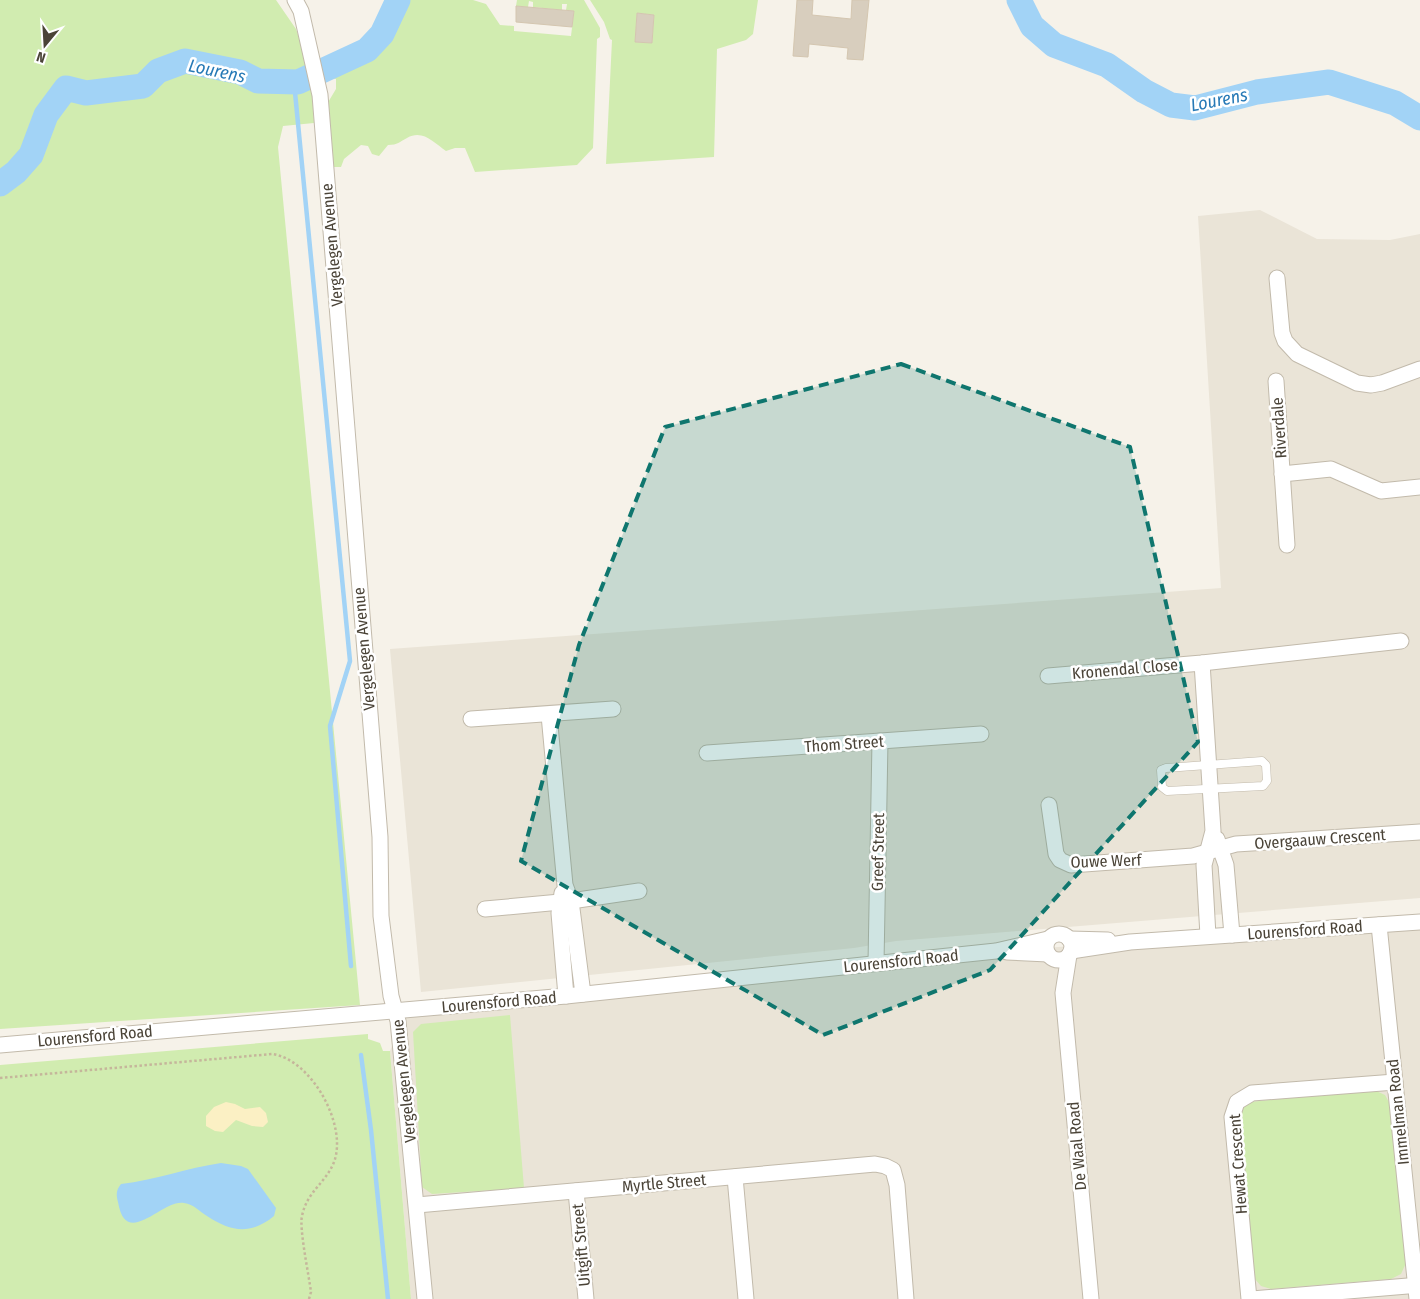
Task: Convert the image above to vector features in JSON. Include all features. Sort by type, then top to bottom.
[{"type":"street","name":"Vergelegen Avenue","points":[[298,5],[320,95],[380,837],[381,916],[391,996],[396,1010],[426,1299]]},
{"type":"street","points":[[1277,278],[1282,333],[1285,341],[1298,354],[1364,385],[1382,383],[1420,369]]},
{"type":"street","name":"Riverdale","points":[[1276,382],[1287,545]]},
{"type":"street","name":"Riverdale","points":[[1282,474],[1331,469],[1381,491],[1420,488]]},
{"type":"street","points":[[1208,936],[1204,865],[1214,850],[1214,831],[1202,663],[1401,641]]},
{"type":"street","name":"Kronendal Close","points":[[1048,676],[1202,663]]},
{"type":"street","points":[[471,719],[613,709]]},
{"type":"street","points":[[549,715],[565,885],[565,901],[560,936],[566,996]]},
{"type":"street","name":"Thom Street","points":[[707,753],[981,734]]},
{"type":"street","name":"Greef Street","points":[[876,963],[880,741]]},
{"type":"street","name":"Ouwe Werf","points":[[1048,805],[1056,854],[1060,860],[1071,865],[1193,856],[1214,850]]},
{"type":"street","name":"Overgaauw Crescent","points":[[1214,850],[1236,844],[1420,832]]},
{"type":"street","points":[[1214,850],[1226,865],[1232,935]]},
{"type":"street","points":[[485,909],[639,891]]},
{"type":"street","points":[[565,901],[583,994]]},
{"type":"street","name":"Lourensford Road","points":[[1070,948],[1208,936],[1420,922]]},
{"type":"street","name":"Immelman Road","points":[[1379,925],[1418,1290]]},
{"type":"street","points":[[1055,934],[1062,934],[1070,948],[1061,960],[1050,951],[1055,934]]},
{"type":"street","name":"De Waal Road","points":[[1063,993],[1070,948]]},
{"type":"street","name":"Lourensford Road","points":[[0,1045],[566,996],[996,951],[1050,951]]},
{"type":"street","name":"De Waal Road","points":[[1050,951],[1063,993],[1091,1299]]},
{"type":"street","name":"Hewat Crescent","points":[[1251,1299],[1232,1117],[1237,1102],[1252,1093],[1395,1082]]},
{"type":"street","name":"Myrtle Street","points":[[417,1204],[875,1164],[893,1170],[897,1185],[906,1299]]},
{"type":"street","points":[[735,1176],[746,1299]]},
{"type":"street","name":"Uitgift Street","points":[[576,1190],[586,1299]]},
{"type":"street","points":[[1251,1299],[1418,1290]]},
{"type":"lane","points":[[1262,761],[1266,764],[1267,781],[1263,786],[1212,790],[1164,791],[1161,770],[1210,764],[1262,761]]},
{"type":"path","points":[[0,1078],[272,1054],[298,1064],[308,1074],[325,1098],[333,1124],[337,1149],[328,1172],[307,1199],[301,1219],[311,1292],[309,1299]]},
{"type":"highlighted area","points":[[901,364],[1130,447],[1198,742],[990,970],[823,1035],[521,861],[579,645],[665,427]]},
{"type":"shaded area","points":[[1260,210],[1317,239],[1390,240],[1420,234],[1420,898],[896,941],[854,948],[421,992],[390,649],[1221,588],[1198,216]]},
{"type":"shaded area","points":[[1420,921],[1420,1299],[411,1299],[390,1051],[401,1023],[399,1010],[877,962]]},
{"type":"green space","points":[[0,0],[276,0],[296,29],[302,46],[313,96],[314,123],[283,126],[278,147],[360,1005],[0,1029]]},
{"type":"green space","points":[[406,0],[473,0],[486,4],[500,25],[514,26],[514,31],[571,36],[574,11],[566,10],[567,4],[562,4],[562,10],[533,7],[533,2],[529,1],[528,7],[516,6],[517,0],[584,0],[600,28],[600,37],[597,39],[593,148],[577,165],[475,172],[465,148],[455,148],[446,151],[428,138],[418,135],[396,144],[388,145],[379,156],[372,154],[368,146],[361,145],[344,159],[341,167],[331,167],[327,104],[336,89],[336,79],[325,77],[329,70],[367,55],[383,40]]},
{"type":"green space","points":[[590,0],[758,0],[753,34],[746,40],[717,49],[714,157],[606,164],[612,40],[604,22]],"holes":[[[637,13],[654,15],[652,43],[635,42]]]},
{"type":"green space","points":[[510,1015],[524,1188],[432,1194],[422,1187],[413,1032],[421,1024]]},
{"type":"green space","points":[[368,1034],[368,1039],[380,1043],[383,1051],[390,1051],[411,1299],[0,1299],[0,1065]]},
{"type":"green space","points":[[1374,1090],[1385,1095],[1390,1104],[1406,1263],[1401,1274],[1391,1279],[1271,1289],[1261,1286],[1254,1278],[1239,1121],[1242,1108],[1250,1102]]},
{"type":"sand","points":[[226,1102],[245,1109],[260,1107],[266,1113],[268,1122],[263,1127],[252,1126],[236,1120],[223,1132],[215,1131],[206,1126],[206,1116],[214,1107]]},
{"type":"water","points":[[221,1163],[248,1169],[276,1208],[274,1216],[266,1222],[249,1229],[233,1228],[207,1216],[194,1206],[184,1203],[175,1204],[137,1222],[129,1222],[122,1216],[117,1195],[121,1184]]},
{"type":"building","points":[[797,0],[813,0],[812,15],[851,19],[852,0],[869,0],[863,60],[847,59],[848,48],[809,44],[808,57],[793,56]]},
{"type":"building","points":[[516,6],[574,11],[572,27],[516,22]]},
{"type":"building","points":[[637,13],[654,15],[652,43],[635,42]]},
{"type":"waterway","name":"Lourens","points":[[0,184],[16,172],[31,155],[46,115],[66,88],[86,93],[143,86],[158,71],[185,61],[240,72],[258,81],[298,82],[367,50],[382,34],[398,0]]},
{"type":"waterway","name":"Lourens","points":[[1019,0],[1032,26],[1054,45],[1107,65],[1144,91],[1171,105],[1195,108],[1257,92],[1329,82],[1395,103],[1420,118]]},
{"type":"waterway","points":[[294,82],[350,661],[330,726],[351,966]]},
{"type":"waterway","points":[[361,1055],[371,1130],[388,1299]]}]
